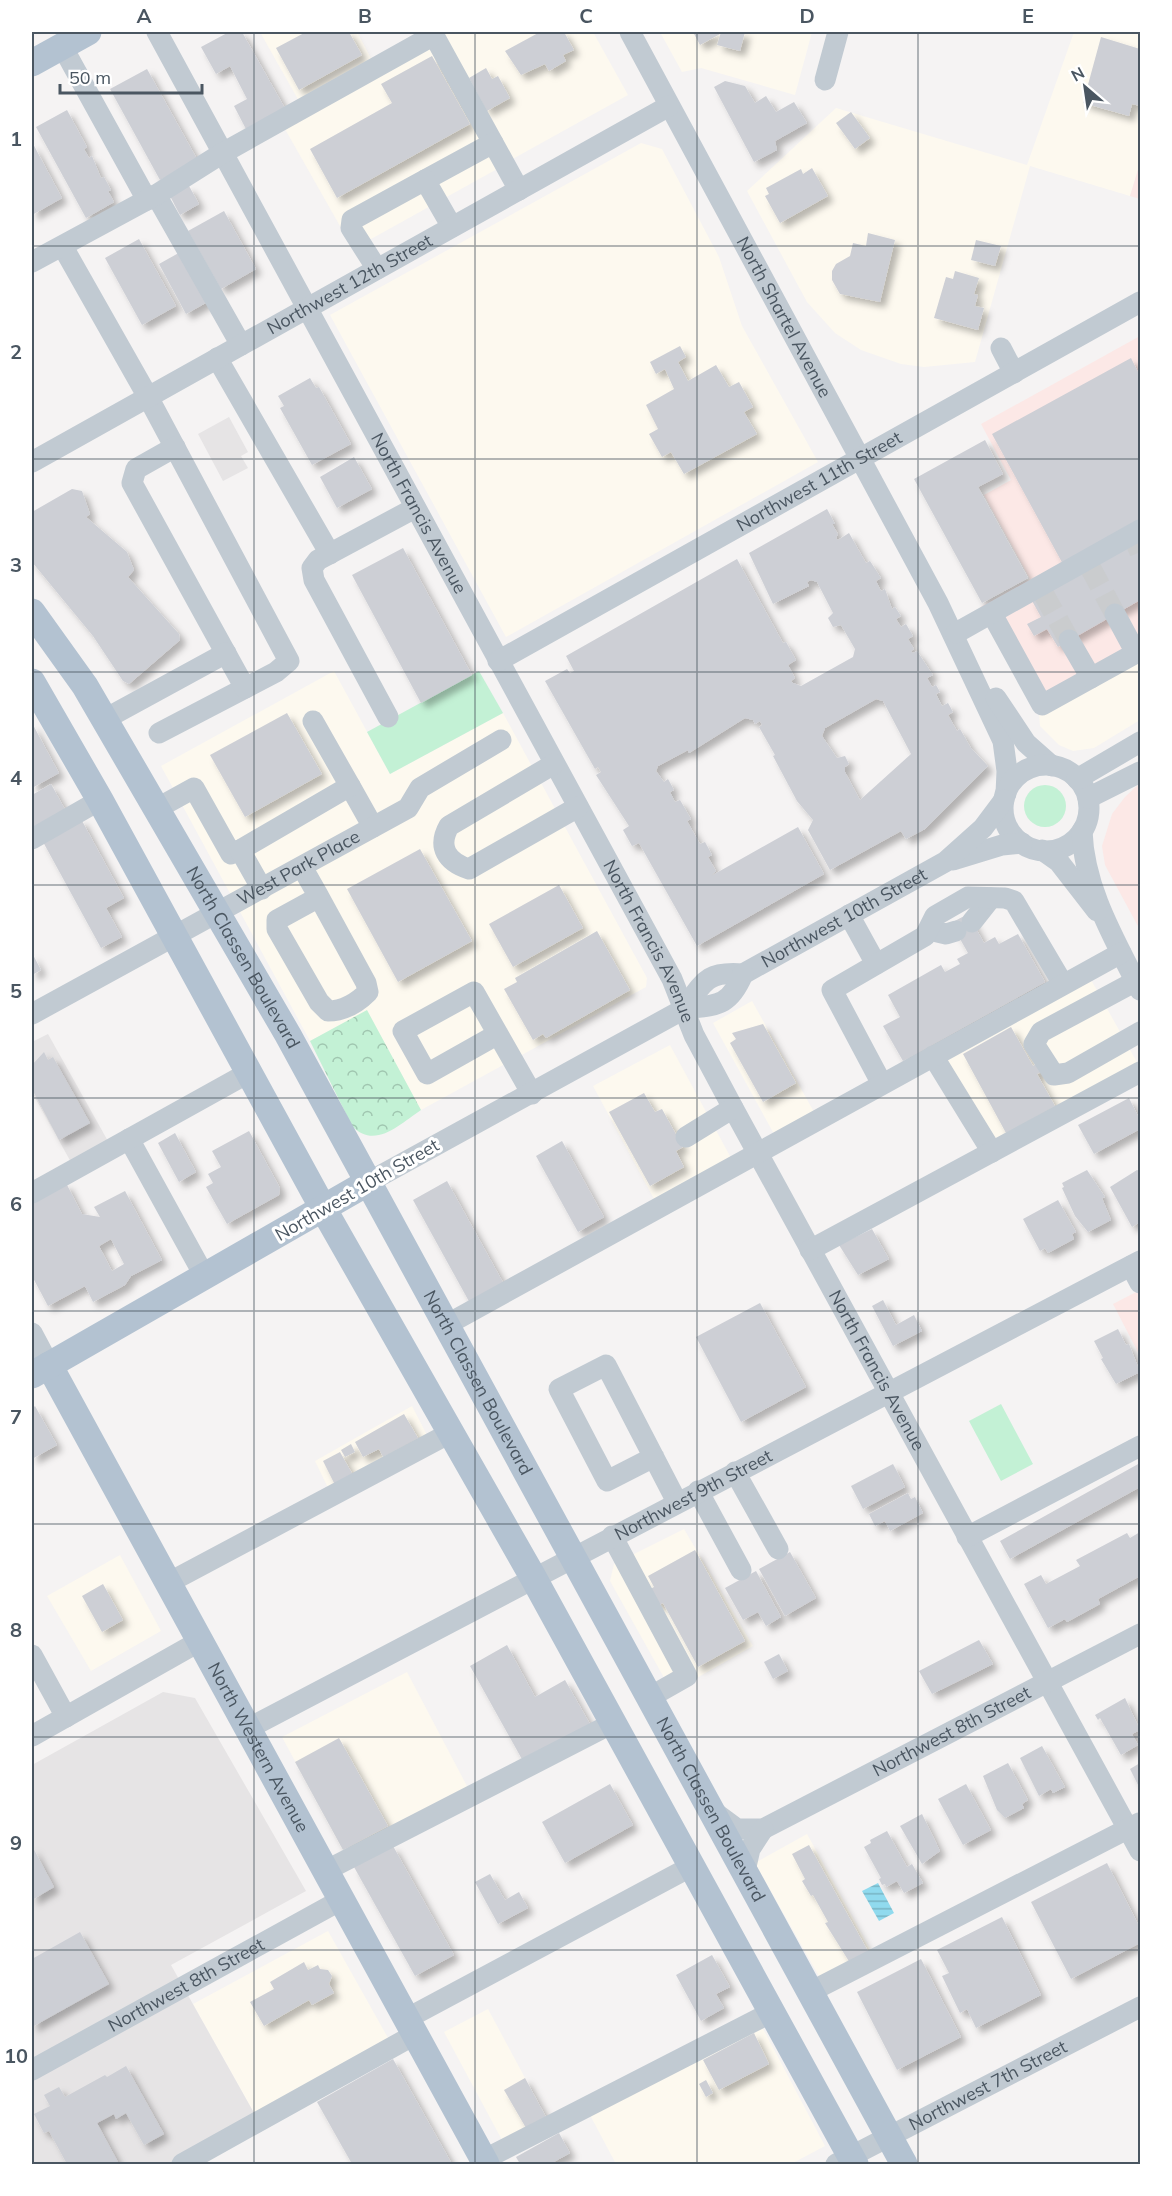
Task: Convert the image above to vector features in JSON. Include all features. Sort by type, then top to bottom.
[{"type":"main road","points":[[32,63],[88,32]]},
{"type":"main road","name":"North Classen Boulevard","points":[[32,612],[86,686],[288,1035],[572,1557],[812,1991],[904,2164]]},
{"type":"main road","points":[[32,682],[100,800],[324,1210],[533,1577],[772,2012],[847,2162]]},
{"type":"main road","name":"Northwest 10th Street","points":[[40,1370],[368,1183]]},
{"type":"main road","name":"North Western Avenue","points":[[40,1370],[168,1583],[484,2162]]},
{"type":"street","name":"North Francis Avenue","points":[[157,32],[221,154],[672,979],[694,1035],[887,1393],[1048,1682],[1134,1825],[1140,1851]]},
{"type":"street","name":"North Shartel Avenue","points":[[630,32],[938,603],[1018,733],[1034,752],[1052,766]]},
{"type":"street","points":[[825,80],[838,32]]},
{"type":"street","points":[[32,262],[151,197],[221,154],[433,33],[519,190]]},
{"type":"street","points":[[62,46],[241,345]]},
{"type":"street","name":"Northwest 12th Street","points":[[32,462],[669,106]]},
{"type":"street","points":[[377,269],[351,228],[352,220],[493,143]]},
{"type":"street","points":[[425,180],[452,227]]},
{"type":"street","points":[[63,246],[148,397],[289,661],[276,672],[159,733]]},
{"type":"street","name":"Northwest 11th Street","points":[[498,661],[1014,373],[1062,337],[1140,302]]},
{"type":"street","points":[[1001,348],[1014,373]]},
{"type":"street","points":[[217,358],[330,554]]},
{"type":"street","points":[[175,447],[136,469],[132,483],[245,688]]},
{"type":"street","points":[[388,717],[314,580],[312,568],[318,560],[415,508]]},
{"type":"street","points":[[956,633],[1041,590],[1136,536]]},
{"type":"street","name":"North Shartel Avenue","points":[[938,603],[1003,741],[1007,771],[1005,797]]},
{"type":"street","points":[[992,614],[1042,705],[1136,653],[1115,614]]},
{"type":"street","points":[[1069,640],[1091,678]]},
{"type":"street","points":[[105,719],[226,653]]},
{"type":"street","points":[[313,721],[374,827]]},
{"type":"street","name":"West Park Place","points":[[32,1014],[408,808],[420,788],[501,740]]},
{"type":"street","points":[[1077,779],[1140,742]]},
{"type":"street","points":[[554,764],[449,826],[442,838],[445,850],[457,865],[469,869],[578,807]]},
{"type":"street","points":[[1103,918],[1085,861],[1082,831],[1088,815],[1088,798],[1077,779],[1068,771],[1052,766],[1040,766],[1026,771],[1013,781],[1005,797],[1007,824],[1022,843],[1042,850],[1059,862],[1103,918],[1138,985],[1041,1032],[1035,1044],[1054,1075],[1068,1073],[1140,1032]]},
{"type":"street","points":[[1088,798],[1140,772]]},
{"type":"street","points":[[156,809],[194,788],[231,854],[350,786]]},
{"type":"street","name":"Northwest 10th Street","points":[[945,862],[983,828],[1005,797]]},
{"type":"street","points":[[32,839],[100,800]]},
{"type":"street","points":[[1042,850],[1062,848],[1082,831]]},
{"type":"street","name":"Northwest 10th Street","points":[[368,1183],[684,1009],[704,982],[721,972],[743,974],[945,862],[1002,844],[1022,843]]},
{"type":"street","points":[[240,849],[262,889]]},
{"type":"street","points":[[302,867],[319,897],[366,983],[368,992],[340,1011],[328,1011],[319,1002],[277,929],[277,920],[319,897]]},
{"type":"street","points":[[882,1084],[832,990],[925,936],[935,916],[968,897],[1005,898],[1014,901],[1021,909],[1063,984]]},
{"type":"street","points":[[929,930],[946,934],[964,927],[991,898]]},
{"type":"street","points":[[849,915],[876,964]]},
{"type":"street","points":[[446,1325],[1121,952]]},
{"type":"street","points":[[498,1034],[532,1094]]},
{"type":"street","points":[[933,1056],[992,1152]]},
{"type":"street","points":[[810,1250],[1140,1072]]},
{"type":"street","points":[[32,1193],[248,1073]]},
{"type":"street","points":[[686,1137],[733,1108]]},
{"type":"street","points":[[129,1139],[205,1277]]},
{"type":"street","name":"Northwest 9th Street","points":[[247,1729],[887,1393],[1137,1270]]},
{"type":"street","name":"North Western Avenue","points":[[32,1333],[40,1370]]},
{"type":"street","points":[[654,1457],[607,1481],[559,1389],[606,1365],[654,1457],[677,1502]]},
{"type":"street","points":[[168,1583],[450,1433]]},
{"type":"street","points":[[967,1537],[1140,1446]]},
{"type":"street","points":[[735,1472],[778,1549]]},
{"type":"street","points":[[698,1491],[741,1570]]},
{"type":"street","points":[[612,1536],[687,1676],[650,1697]]},
{"type":"street","name":"Northwest 8th Street","points":[[763,1829],[1140,1634]]},
{"type":"street","points":[[32,1736],[200,1641]]},
{"type":"street","points":[[32,1655],[66,1717]]},
{"type":"street","points":[[325,1871],[613,1723]]},
{"type":"street","points":[[712,1810],[737,1829],[763,1829]]},
{"type":"street","points":[[812,1991],[1134,1825]]},
{"type":"street","points":[[745,1871],[750,1849],[763,1829]]},
{"type":"street","points":[[182,2164],[410,2027],[692,1866]]},
{"type":"street","name":"Northwest 8th Street","points":[[32,2070],[340,1900]]},
{"type":"street","name":"Northwest 7th Street","points":[[847,2162],[889,2137],[1140,2007]]},
{"type":"street","points":[[484,2162],[772,2012]]},
{"type":"shaded area","points":[[260,32],[357,32],[373,62],[300,103]]},
{"type":"shaded area","points":[[437,32],[593,32],[628,95],[509,161]]},
{"type":"shaded area","points":[[660,32],[812,32],[795,95],[701,68],[682,72]]},
{"type":"shaded area","points":[[1074,32],[1140,32],[1140,163],[1130,196],[1030,166],[975,362],[924,367],[901,364],[861,350],[835,333],[807,302],[747,191],[836,108],[1027,165]]},
{"type":"shaded area","points":[[430,41],[499,168],[353,249],[281,122]]},
{"type":"shaded area","points":[[641,143],[662,149],[719,257],[742,326],[818,462],[506,637],[330,315]]},
{"type":"shaded area","points":[[1140,163],[1140,199],[1130,196]]},
{"type":"shaded area","points":[[1140,336],[1140,658],[1039,714],[980,607],[1030,579],[984,495],[1011,480],[981,424]]},
{"type":"shaded area","points":[[229,417],[248,452],[241,456],[248,468],[223,481],[198,434]]},
{"type":"shaded area","points":[[1140,658],[1140,720],[1094,748],[1073,751],[1059,745],[1040,726],[1039,714]]},
{"type":"shaded area","points":[[334,671],[390,774],[503,713],[647,978],[646,987],[421,1110],[367,1011],[310,1041],[161,766]]},
{"type":"shaded area","points":[[1140,783],[1140,930],[1105,865],[1102,846],[1112,814]]},
{"type":"shaded area","points":[[1090,978],[1139,1066],[993,1142],[947,1059]]},
{"type":"shaded area","points":[[752,1001],[814,1112],[774,1134],[713,1023]]},
{"type":"shaded area","points":[[48,1034],[109,1143],[72,1164],[32,1092],[32,1042]]},
{"type":"shaded area","points":[[670,1045],[731,1158],[654,1199],[593,1086]]},
{"type":"shaded area","points":[[1140,1290],[1140,1356],[1113,1304]]},
{"type":"shaded area","points":[[412,1406],[428,1437],[329,1490],[315,1461]]},
{"type":"shaded area","points":[[684,1529],[753,1646],[672,1692],[610,1581],[614,1564]]},
{"type":"shaded area","points":[[120,1555],[161,1631],[91,1671],[47,1596]]},
{"type":"shaded area","points":[[407,1672],[468,1788],[343,1850],[282,1737]]},
{"type":"shaded area","points":[[163,1692],[195,1698],[306,1891],[171,1965],[258,2120],[176,2164],[32,2164],[32,1765]]},
{"type":"shaded area","points":[[807,1834],[871,1951],[820,1978],[755,1863]]},
{"type":"shaded area","points":[[328,1931],[392,2045],[258,2120],[193,2004]]},
{"type":"shaded area","points":[[488,2009],[546,2117],[502,2140],[444,2032]]},
{"type":"shaded area","points":[[761,2025],[825,2146],[791,2164],[616,2164],[590,2115]]},
{"type":"green space","points":[[479,671],[503,713],[390,774],[367,732]]},
{"type":"green space","points":[[1045,785],[1060,791],[1066,806],[1060,821],[1045,827],[1030,821],[1024,806],[1030,791]]},
{"type":"green space","points":[[367,1010],[421,1110],[396,1128],[370,1136],[352,1126],[310,1041]]},
{"type":"green space","points":[[1001,1404],[1033,1464],[1001,1481],[969,1421]]},
{"type":"water","points":[[878,1883],[894,1913],[879,1921],[862,1891]]},
{"type":"building","points":[[229,32],[242,32],[286,110],[247,131],[234,106],[247,99],[230,66],[216,74],[201,47]]},
{"type":"building","points":[[306,32],[349,32],[362,55],[299,90],[276,48]]},
{"type":"building","points":[[540,32],[564,32],[574,50],[563,55],[566,61],[549,71],[545,64],[521,75],[505,51]]},
{"type":"building","points":[[693,32],[718,32],[720,34],[700,45]]},
{"type":"building","points":[[721,32],[745,32],[740,51],[717,45]]},
{"type":"building","points":[[1101,37],[1140,49],[1140,106],[1132,104],[1129,116],[1083,103]]},
{"type":"building","points":[[432,56],[470,124],[337,198],[310,149],[392,103],[381,84]]},
{"type":"building","points":[[486,68],[492,79],[498,76],[510,98],[487,111],[469,78]]},
{"type":"building","points":[[147,69],[197,159],[160,180],[110,89]]},
{"type":"building","points":[[725,81],[745,86],[755,103],[766,96],[776,112],[794,102],[807,123],[775,141],[777,150],[754,162],[714,87]]},
{"type":"building","points":[[67,110],[87,147],[84,149],[89,158],[92,156],[101,178],[104,177],[111,190],[108,191],[114,202],[86,218],[36,127]]},
{"type":"building","points":[[851,112],[870,138],[855,149],[836,123]]},
{"type":"building","points":[[32,142],[62,198],[32,215]]},
{"type":"building","points":[[812,168],[828,196],[780,223],[765,196],[769,194],[766,188],[801,169],[803,174]]},
{"type":"building","points":[[189,186],[199,204],[180,215],[170,196]]},
{"type":"building","points":[[224,211],[256,269],[221,289],[188,231]]},
{"type":"building","points":[[868,233],[895,240],[880,302],[840,294],[832,280],[832,271],[836,264],[850,256],[853,243],[866,246]]},
{"type":"building","points":[[139,239],[176,306],[142,325],[105,258]]},
{"type":"building","points":[[976,240],[1001,246],[995,266],[971,260]]},
{"type":"building","points":[[184,250],[211,300],[186,314],[159,264]]},
{"type":"building","points":[[955,271],[979,278],[974,294],[978,295],[975,306],[984,308],[978,330],[934,318],[946,277],[953,279]]},
{"type":"building","points":[[680,346],[686,357],[678,362],[688,381],[716,365],[729,387],[739,382],[753,407],[744,412],[757,434],[684,474],[671,452],[662,457],[649,434],[658,429],[646,405],[674,389],[665,369],[656,374],[650,362]]},
{"type":"building","points":[[1131,358],[1140,376],[1140,524],[1064,566],[992,434]]},
{"type":"building","points":[[310,378],[316,388],[319,387],[351,444],[312,465],[280,408],[284,406],[278,396]]},
{"type":"building","points":[[985,440],[1003,474],[978,487],[1028,578],[982,603],[914,479]]},
{"type":"building","points":[[354,457],[372,489],[337,508],[320,477]]},
{"type":"building","points":[[72,489],[82,491],[90,514],[86,517],[127,552],[134,570],[128,577],[179,634],[180,640],[129,684],[123,681],[93,636],[32,562],[32,512]]},
{"type":"building","points":[[827,509],[835,524],[832,524],[838,534],[836,538],[838,540],[849,533],[866,563],[870,561],[881,578],[876,581],[881,591],[885,589],[892,609],[895,607],[901,616],[896,619],[901,627],[906,624],[913,636],[908,639],[914,649],[911,651],[913,653],[917,651],[933,675],[927,678],[932,687],[936,685],[940,692],[936,694],[942,706],[948,703],[953,712],[948,715],[957,731],[960,729],[971,748],[988,766],[925,829],[906,839],[901,831],[830,870],[808,830],[813,820],[797,801],[759,727],[762,725],[760,721],[755,724],[753,720],[745,718],[689,753],[688,750],[658,766],[656,771],[664,782],[668,779],[674,790],[670,792],[675,802],[680,800],[691,819],[687,821],[700,844],[705,842],[712,855],[708,857],[716,871],[711,876],[798,827],[824,874],[697,946],[639,843],[632,846],[623,830],[629,826],[596,775],[601,772],[598,767],[595,769],[545,681],[567,669],[570,673],[574,671],[566,656],[737,559],[783,643],[786,642],[796,660],[788,665],[795,678],[791,681],[793,683],[801,686],[853,657],[855,649],[841,625],[833,627],[828,618],[833,613],[817,582],[811,580],[807,582],[809,586],[773,604],[749,553]],"holes":[[[876,699],[883,701],[911,754],[860,800],[845,772],[845,767],[849,764],[845,756],[837,758],[822,736],[825,728]]]},
{"type":"building","points":[[1140,538],[1140,600],[1058,647],[1047,629],[1034,636],[1027,624],[1041,617],[1031,599]]},
{"type":"building","points":[[403,548],[472,675],[421,703],[352,575]]},
{"type":"building","points":[[287,713],[322,774],[245,817],[210,755]]},
{"type":"building","points":[[32,723],[59,773],[32,788]]},
{"type":"building","points":[[51,784],[67,813],[32,827],[32,795]]},
{"type":"building","points":[[81,819],[124,898],[106,908],[122,937],[101,948],[42,840]]},
{"type":"building","points":[[420,849],[472,941],[398,982],[347,889]]},
{"type":"building","points":[[559,885],[583,928],[513,967],[489,924]]},
{"type":"building","points":[[968,914],[984,943],[995,937],[999,944],[1018,934],[1045,982],[903,1061],[883,1026],[900,1017],[888,995],[941,965],[945,972],[960,964],[957,959],[968,953],[951,923]]},
{"type":"building","points":[[597,931],[630,990],[546,1038],[543,1034],[533,1040],[504,989],[517,982],[515,978]]},
{"type":"building","points":[[32,953],[41,970],[32,975]]},
{"type":"building","points":[[763,1024],[796,1083],[763,1102],[730,1043],[736,1039],[732,1033]]},
{"type":"building","points":[[1011,1027],[1033,1066],[1039,1062],[1044,1071],[1037,1074],[1055,1106],[1006,1133],[963,1054]]},
{"type":"building","points":[[44,1052],[48,1060],[53,1057],[90,1123],[59,1140],[32,1089],[32,1065]]},
{"type":"building","points":[[644,1093],[655,1112],[662,1109],[683,1147],[676,1151],[684,1167],[650,1186],[609,1112]]},
{"type":"building","points":[[1129,1098],[1140,1120],[1140,1129],[1094,1154],[1078,1125]]},
{"type":"building","points":[[249,1131],[280,1188],[279,1195],[227,1224],[206,1187],[213,1183],[208,1174],[221,1167],[212,1151]]},
{"type":"building","points":[[175,1133],[196,1172],[179,1182],[158,1143]]},
{"type":"building","points":[[562,1141],[604,1217],[578,1232],[536,1156]]},
{"type":"building","points":[[1087,1170],[1105,1197],[1102,1198],[1111,1220],[1088,1232],[1075,1216],[1062,1188],[1064,1187],[1062,1183]]},
{"type":"building","points":[[1137,1170],[1140,1171],[1140,1222],[1132,1227],[1110,1187]]},
{"type":"building","points":[[447,1181],[505,1286],[471,1305],[413,1200]]},
{"type":"building","points":[[66,1183],[82,1214],[100,1217],[94,1207],[125,1191],[162,1260],[131,1276],[125,1285],[93,1302],[85,1286],[48,1306],[32,1276],[32,1203]],"holes":[[[111,1239],[124,1264],[112,1271],[99,1246]]]},
{"type":"building","points":[[1058,1200],[1076,1232],[1072,1234],[1074,1239],[1048,1253],[1045,1248],[1040,1251],[1023,1219]]},
{"type":"building","points":[[872,1229],[889,1259],[858,1275],[839,1245]]},
{"type":"building","points":[[883,1300],[896,1325],[914,1315],[922,1331],[893,1346],[872,1306]]},
{"type":"building","points":[[760,1303],[806,1387],[741,1422],[696,1337]]},
{"type":"building","points":[[1118,1329],[1126,1345],[1129,1344],[1140,1372],[1116,1384],[1101,1359],[1103,1358],[1094,1341]]},
{"type":"building","points":[[35,1406],[57,1445],[32,1459],[32,1409]]},
{"type":"building","points":[[404,1414],[418,1438],[383,1457],[379,1449],[363,1457],[355,1442]]},
{"type":"building","points":[[351,1444],[355,1452],[345,1457],[341,1450]]},
{"type":"building","points":[[340,1452],[353,1475],[335,1485],[323,1461]]},
{"type":"building","points":[[1140,1463],[1140,1487],[1010,1559],[1000,1541]]},
{"type":"building","points":[[893,1464],[905,1487],[863,1509],[851,1486]]},
{"type":"building","points":[[908,1493],[911,1499],[915,1497],[923,1513],[890,1531],[885,1521],[875,1526],[869,1514]]},
{"type":"building","points":[[1140,1532],[1140,1576],[1098,1599],[1100,1604],[1067,1622],[1065,1619],[1048,1628],[1024,1584],[1041,1575],[1046,1584],[1080,1566],[1076,1560],[1127,1533],[1130,1538]]},
{"type":"building","points":[[695,1550],[745,1641],[698,1667],[663,1603],[657,1606],[648,1590],[654,1587],[648,1576]]},
{"type":"building","points":[[790,1552],[816,1598],[785,1616],[759,1569]]},
{"type":"building","points":[[756,1571],[781,1617],[766,1626],[758,1612],[743,1620],[725,1588]]},
{"type":"building","points":[[103,1584],[123,1620],[102,1632],[82,1596]]},
{"type":"building","points":[[979,1640],[993,1664],[932,1694],[919,1671]]},
{"type":"building","points":[[507,1645],[535,1697],[565,1680],[590,1724],[523,1761],[470,1666]]},
{"type":"building","points":[[779,1654],[788,1671],[773,1679],[764,1662]]},
{"type":"building","points":[[1125,1698],[1140,1730],[1132,1734],[1138,1745],[1121,1755],[1100,1718],[1098,1720],[1095,1715]]},
{"type":"building","points":[[339,1738],[388,1826],[343,1850],[295,1762]]},
{"type":"building","points":[[1042,1746],[1065,1787],[1053,1793],[1051,1789],[1039,1796],[1020,1758]]},
{"type":"building","points":[[1008,1763],[1028,1800],[1022,1804],[1024,1808],[1005,1818],[997,1810],[983,1776]]},
{"type":"building","points":[[1140,1763],[1140,1789],[1130,1769]]},
{"type":"building","points":[[610,1784],[633,1825],[565,1863],[542,1822]]},
{"type":"building","points":[[966,1784],[991,1830],[963,1845],[938,1799]]},
{"type":"building","points":[[922,1814],[940,1851],[922,1864],[900,1826]]},
{"type":"building","points":[[887,1831],[907,1867],[912,1864],[923,1883],[904,1893],[897,1881],[886,1887],[885,1884],[882,1885],[879,1879],[881,1878],[864,1847],[871,1843],[870,1840]]},
{"type":"building","points":[[809,1845],[869,1953],[850,1963],[825,1923],[828,1922],[813,1895],[811,1896],[802,1881],[805,1879],[792,1854]]},
{"type":"building","points":[[32,1846],[54,1887],[32,1900]]},
{"type":"building","points":[[393,1846],[454,1955],[415,1976],[354,1867]]},
{"type":"building","points":[[1107,1863],[1140,1928],[1140,1943],[1071,1979],[1031,1902]]},
{"type":"building","points":[[490,1874],[505,1900],[519,1892],[528,1908],[498,1924],[475,1882]]},
{"type":"building","points":[[1002,1917],[1041,1995],[976,2028],[967,2009],[960,2013],[942,1976],[949,1973],[937,1950]]},
{"type":"building","points":[[80,1932],[109,1984],[32,2027],[32,1959]]},
{"type":"building","points":[[712,1955],[730,1987],[716,1994],[724,2008],[701,2021],[676,1975]]},
{"type":"building","points":[[921,1959],[961,2037],[897,2070],[857,1992]]},
{"type":"building","points":[[304,1962],[308,1970],[318,1965],[320,1969],[328,1970],[332,1976],[329,1984],[334,1993],[312,2005],[309,2000],[264,2026],[250,2002],[274,1989],[270,1982]]},
{"type":"building","points":[[754,2033],[769,2064],[719,2090],[703,2060]]},
{"type":"building","points":[[393,2059],[452,2164],[352,2164],[317,2102]]},
{"type":"building","points":[[126,2066],[164,2134],[144,2145],[126,2113],[116,2119],[114,2114],[97,2123],[119,2164],[67,2164],[49,2131],[44,2133],[34,2114],[50,2106],[44,2095],[59,2087],[65,2097]]},
{"type":"building","points":[[525,2078],[546,2117],[526,2128],[504,2090]]},
{"type":"building","points":[[706,2080],[713,2093],[706,2097],[699,2084]]},
{"type":"building","points":[[559,2133],[570,2153],[550,2164],[520,2164],[516,2157]]},
{"type":"tunnel","points":[[1135,541],[1140,552]]},
{"type":"tunnel","points":[[1090,567],[1115,614]]},
{"type":"tunnel","points":[[1043,593],[1069,640]]}]
